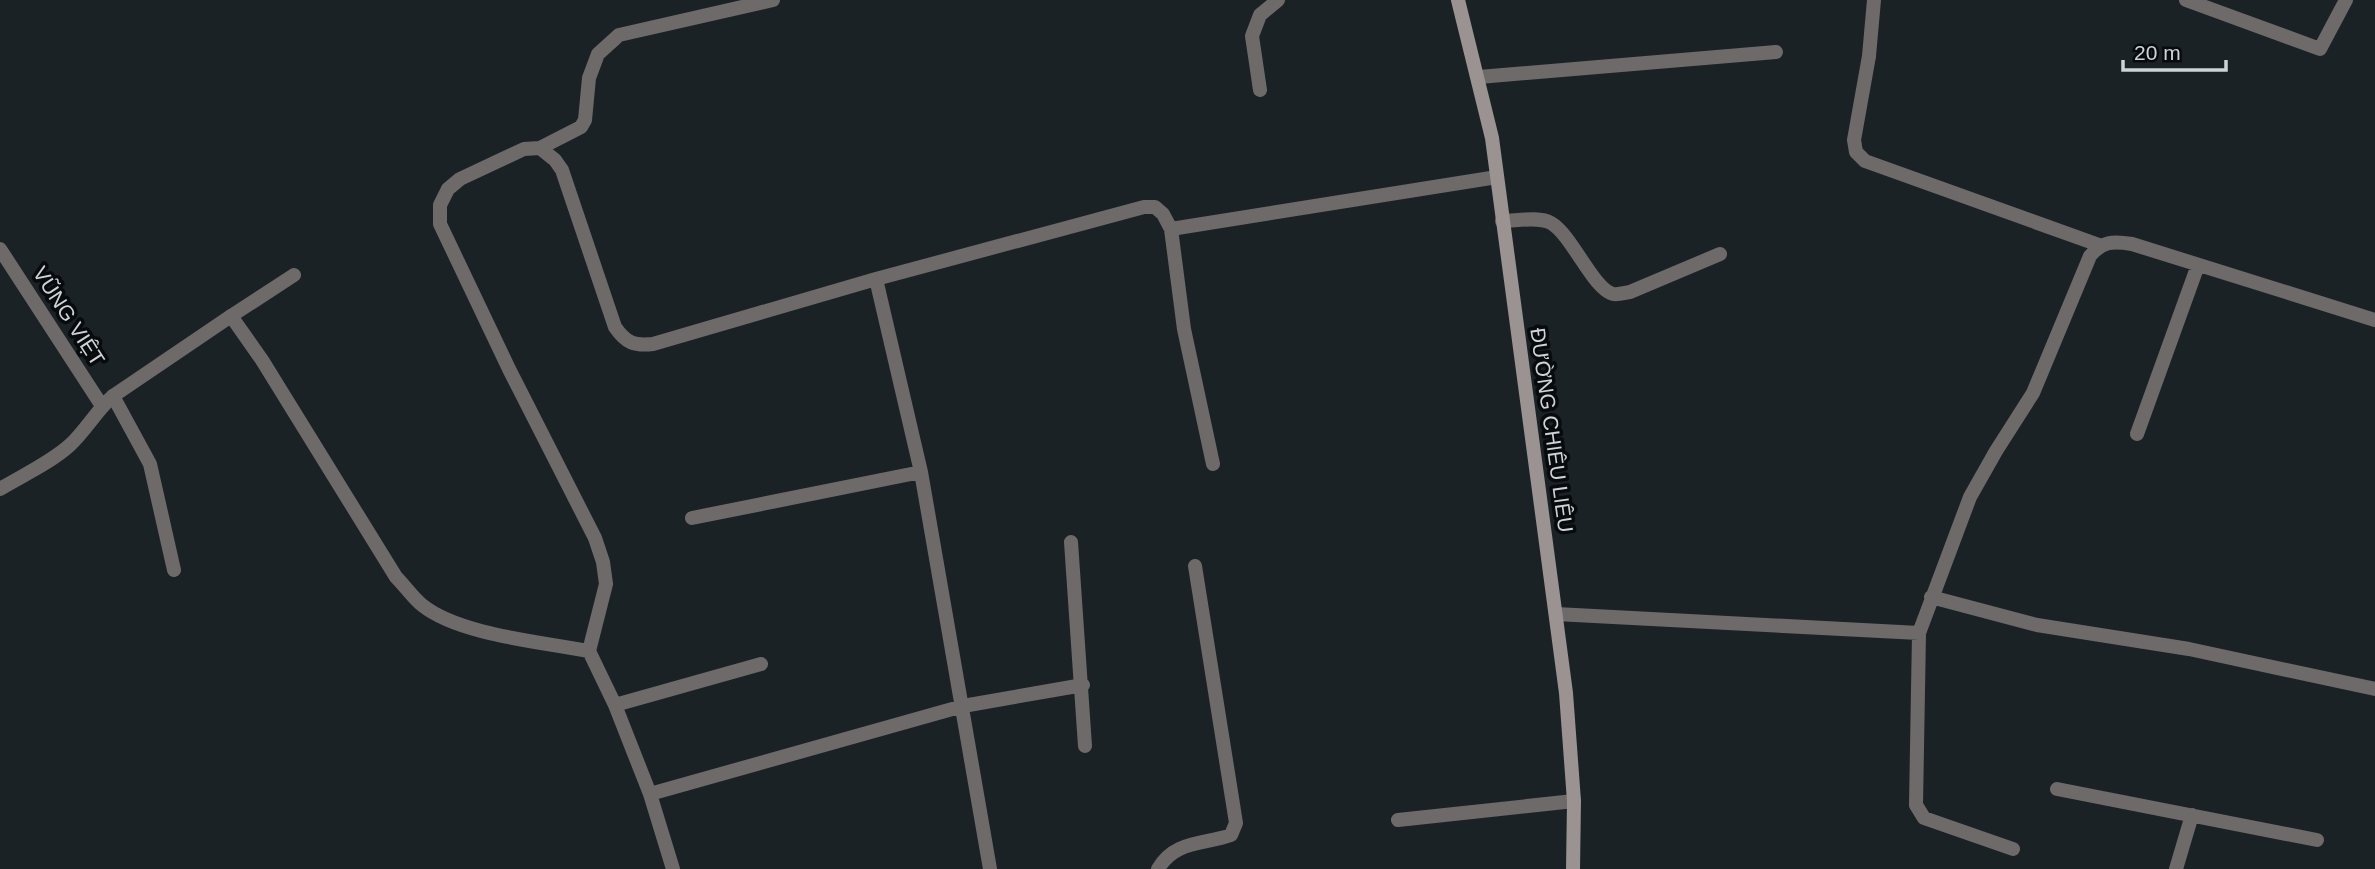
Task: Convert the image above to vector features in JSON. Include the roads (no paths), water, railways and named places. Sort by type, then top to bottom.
[{"type":"street","points":[[673,869],[649,794],[615,705],[589,651],[606,584],[603,562],[595,538],[509,369],[440,224],[440,205],[448,189],[460,179],[524,149],[540,148],[581,127],[585,120],[589,78],[598,54],[619,35],[773,0]]},
{"type":"street","points":[[1260,90],[1252,36],[1260,15],[1278,0]]},
{"type":"street","name":"ĐƯỜNG CHIÊU LIÊU","points":[[1458,0],[1492,138],[1556,614],[1566,693],[1574,801],[1573,869]]},
{"type":"street","points":[[1874,0],[1869,57],[1854,140],[1856,152],[1865,161],[2099,245],[2114,241],[2132,244],[2375,320]]},
{"type":"street","points":[[2186,0],[2320,49],[2346,0]]},
{"type":"street","points":[[1479,77],[1776,52]]},
{"type":"street","points":[[540,148],[555,160],[562,170],[615,327],[624,340],[639,346],[1143,207],[1155,207],[1171,229],[1184,329],[1213,464]]},
{"type":"street","points":[[1171,229],[1497,177]]},
{"type":"street","points":[[1502,220],[1543,220],[1552,223],[1600,284],[1616,295],[1720,254]]},
{"type":"street","points":[[2013,849],[1924,818],[1916,804],[1919,633],[1970,497],[2033,393],[2090,256],[2099,245]]},
{"type":"street","name":"VŨNG VIỆT","points":[[0,249],[150,464],[174,570]]},
{"type":"street","points":[[2137,434],[2198,265]]},
{"type":"street","points":[[0,489],[66,448],[86,429],[108,401],[294,275]]},
{"type":"street","points":[[876,279],[921,472],[990,869]]},
{"type":"street","points":[[231,316],[262,360],[396,577],[422,605],[453,622],[589,651]]},
{"type":"street","points":[[692,518],[921,472]]},
{"type":"street","points":[[1071,542],[1083,685],[1085,746]]},
{"type":"street","points":[[1158,869],[1165,856],[1188,845],[1231,835],[1236,823],[1195,566]]},
{"type":"street","points":[[1931,597],[2037,625],[2189,649],[2375,689]]},
{"type":"street","points":[[1556,614],[1919,633]]},
{"type":"street","points":[[615,705],[761,664]]},
{"type":"street","points":[[649,794],[963,706],[1083,685]]},
{"type":"street","points":[[2057,789],[2318,840]]},
{"type":"street","points":[[1398,820],[1574,801]]},
{"type":"street","points":[[2176,869],[2192,815]]}]
